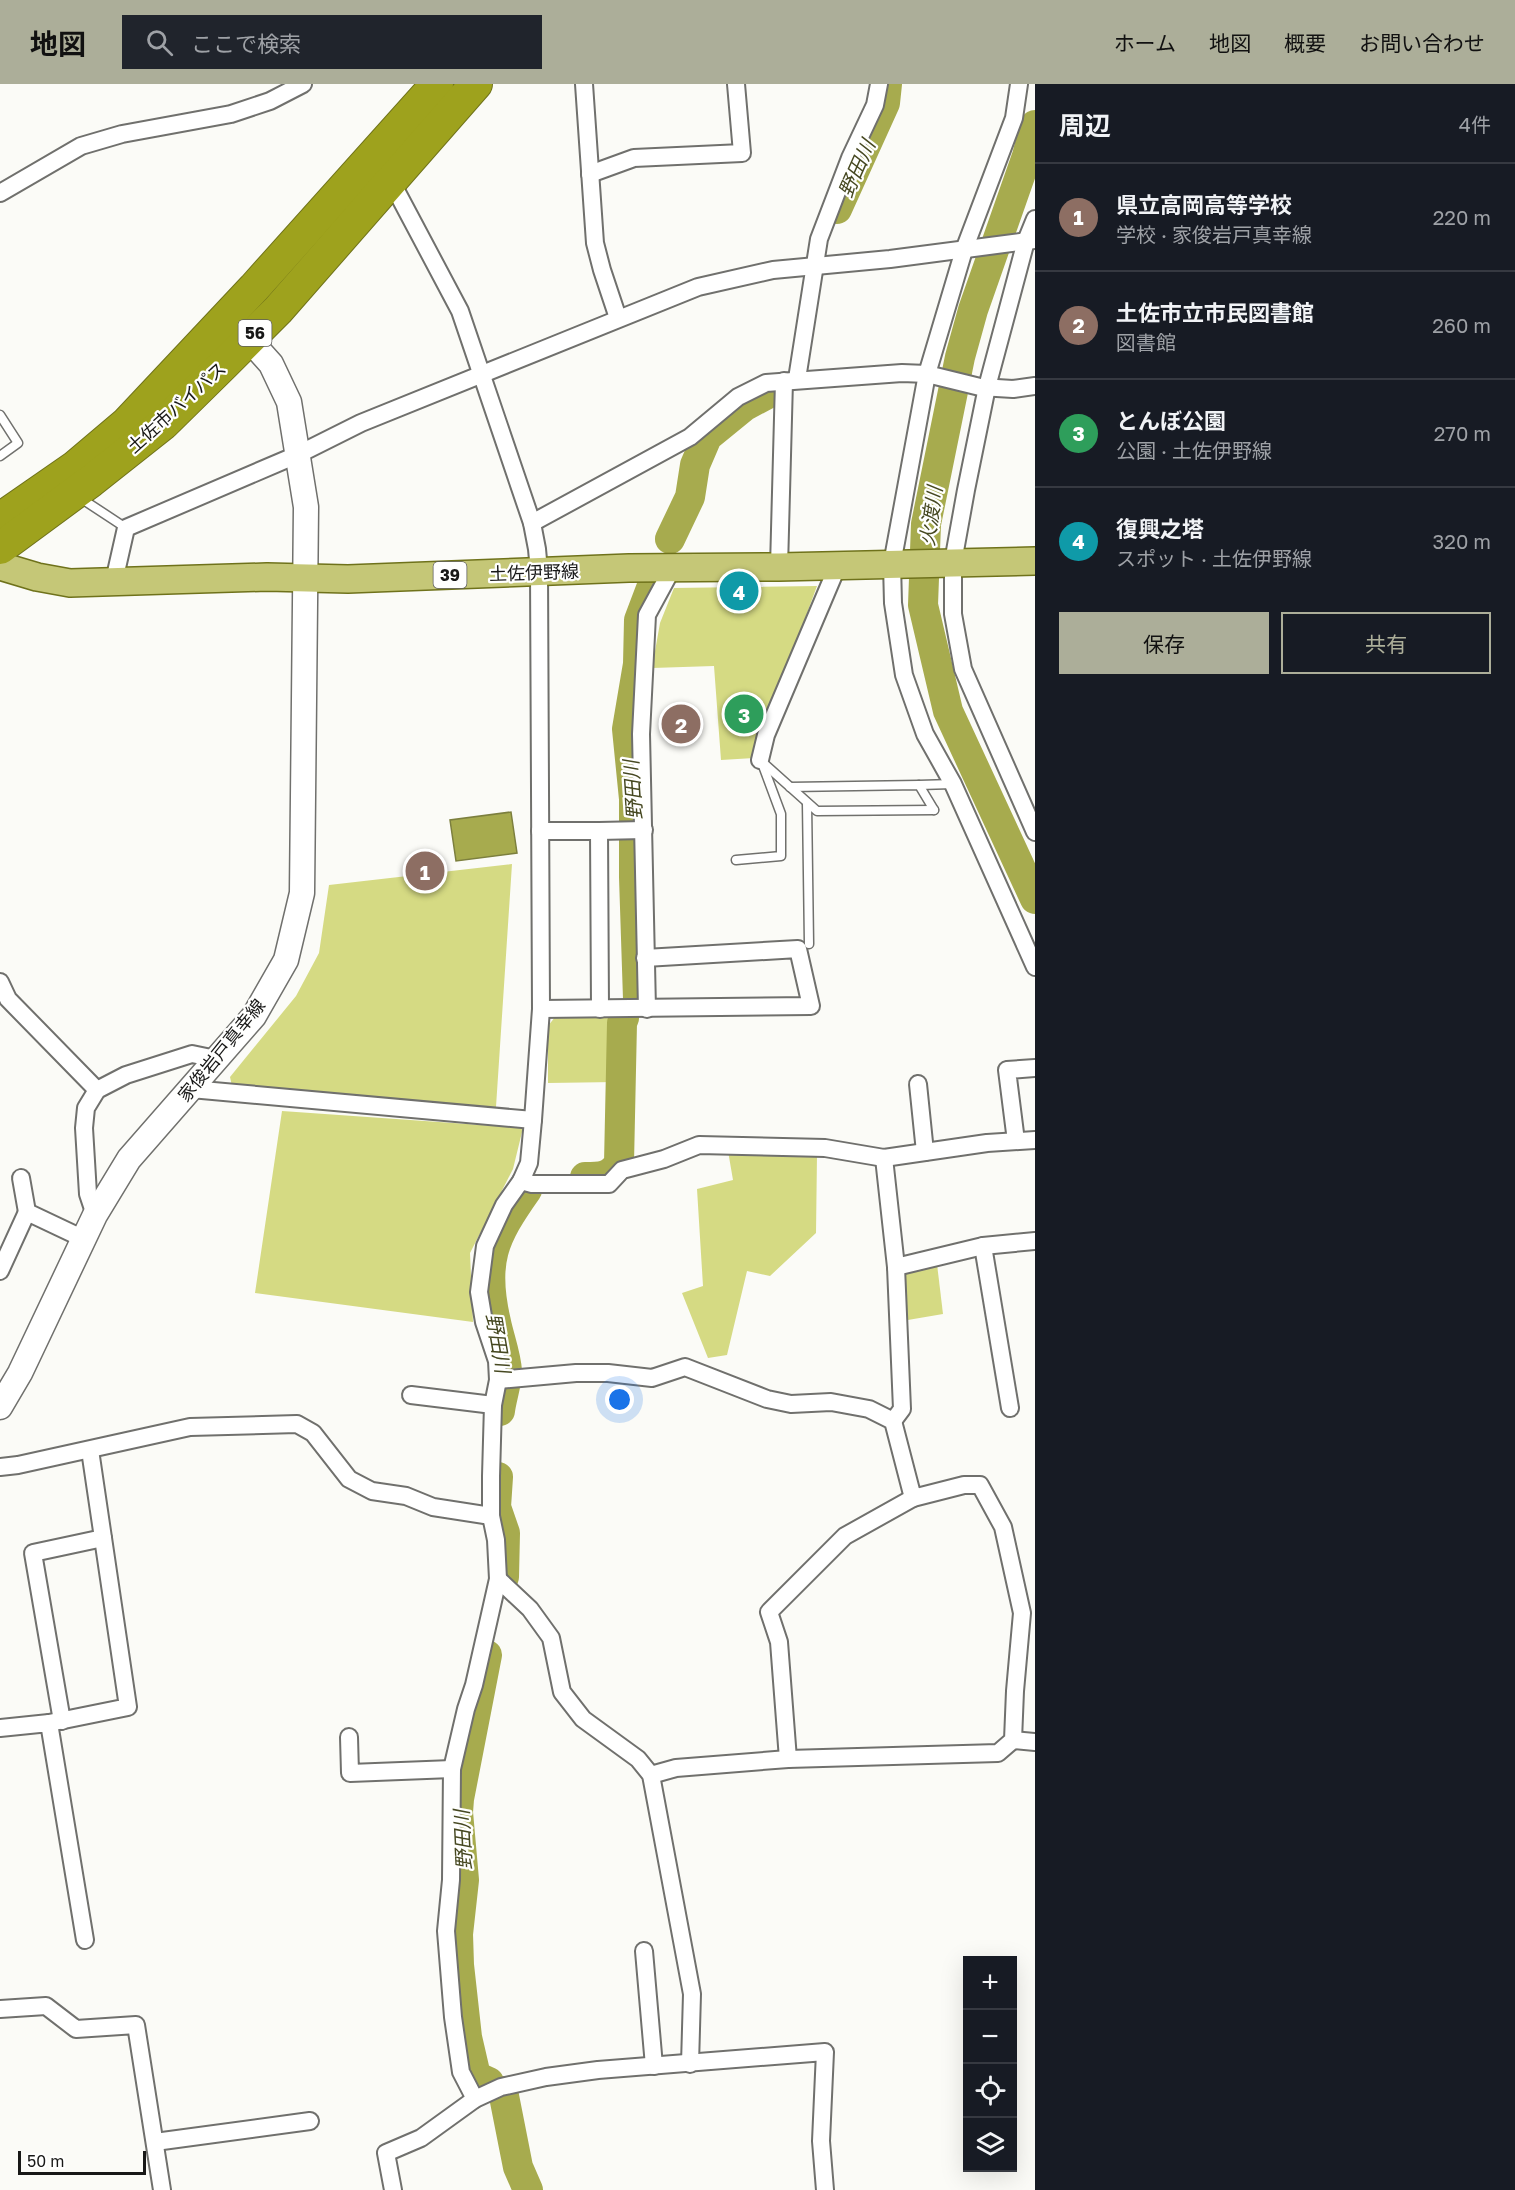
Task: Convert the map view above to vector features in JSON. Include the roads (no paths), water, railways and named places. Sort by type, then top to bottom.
[{"type":"highway","name":"土佐市バイパス","points":[[0,519],[75,467],[127,423],[228,317],[437,84]]},
{"type":"highway","name":"土佐市バイパス","points":[[0,548],[74,494],[163,424],[278,310],[476,84]]},
{"type":"main road","name":"家俊岩戸真幸線","points":[[0,1407],[21,1373],[95,1215],[129,1159],[254,1016],[286,960],[302,893],[306,507],[289,402],[271,364],[228,317]]},
{"type":"main road","name":"土佐伊野線","points":[[0,566],[37,577],[69,583],[348,579],[629,568],[1035,561]]},
{"type":"street","points":[[0,193],[81,146],[122,134],[231,114],[270,101],[303,84]]},
{"type":"street","points":[[584,84],[595,243],[618,318]]},
{"type":"street","points":[[590,174],[634,158],[742,153],[736,84]]},
{"type":"street","points":[[779,567],[791,380],[819,239],[850,158],[875,105],[879,84]]},
{"type":"street","points":[[1019,84],[1014,118],[967,250],[931,375],[897,564],[893,603],[904,675],[925,734],[953,784],[1035,967]]},
{"type":"street","points":[[391,181],[460,311],[532,523],[539,571],[541,1009],[533,1120],[529,1163],[521,1181],[504,1205],[485,1246],[479,1292],[484,1322],[497,1361],[498,1380],[493,1405],[491,1516],[496,1540],[498,1579],[452,1769],[451,1880],[447,1942],[453,2018],[461,2072],[475,2099]]},
{"type":"street","points":[[1035,219],[1025,241],[980,387],[950,562],[953,615],[963,669],[1035,832]]},
{"type":"street","points":[[114,581],[126,528],[299,454],[361,423],[698,287],[773,270],[815,264],[890,259],[1025,241]]},
{"type":"street","points":[[532,523],[690,437],[738,397],[766,383],[902,373],[931,375],[980,387],[1013,389],[1035,386]]},
{"type":"street","points":[[760,760],[766,735],[838,565]]},
{"type":"street","points":[[647,1009],[641,734],[647,615],[672,569]]},
{"type":"street","points":[[540,831],[644,830]]},
{"type":"street","points":[[599,831],[600,1009]]},
{"type":"street","points":[[541,1009],[811,1006],[798,949],[645,958]]},
{"type":"street","points":[[0,982],[8,999],[97,1090]]},
{"type":"street","points":[[95,1215],[88,1194],[84,1128],[86,1108],[97,1090],[126,1075],[192,1054],[216,1059]]},
{"type":"street","points":[[1017,1141],[1007,1070],[1035,1068]]},
{"type":"street","points":[[918,1084],[925,1152]]},
{"type":"street","points":[[191,1089],[533,1120]]},
{"type":"street","points":[[521,1181],[532,1184],[609,1184],[622,1170],[664,1159],[699,1145],[825,1148],[884,1158],[1035,1140]]},
{"type":"street","points":[[884,1158],[896,1267],[902,1409],[893,1421]]},
{"type":"street","points":[[0,1271],[27,1212],[21,1178]]},
{"type":"street","points":[[27,1212],[84,1239]]},
{"type":"street","points":[[896,1267],[983,1245],[1035,1240]]},
{"type":"street","points":[[983,1245],[1010,1408]]},
{"type":"street","points":[[498,1380],[576,1373],[608,1373],[652,1378],[685,1366],[768,1399],[791,1404],[831,1402],[869,1409],[893,1421],[913,1498]]},
{"type":"street","points":[[411,1395],[493,1405]]},
{"type":"street","points":[[0,1467],[18,1466],[190,1427],[297,1424],[313,1433],[350,1479],[372,1491],[406,1496],[433,1507],[491,1516]]},
{"type":"street","points":[[0,1728],[55,1722],[128,1707],[90,1449]]},
{"type":"street","points":[[788,1759],[779,1642],[769,1612],[845,1536],[913,1498],[964,1485],[980,1485],[1003,1527],[1022,1613],[1013,1740]]},
{"type":"street","points":[[84,1940],[33,1553],[103,1538]]},
{"type":"street","points":[[498,1579],[530,1609],[551,1638],[562,1692],[583,1719],[638,1759],[651,1775],[692,1994],[690,2064]]},
{"type":"street","points":[[349,1737],[350,1773],[452,1769]]},
{"type":"street","points":[[651,1775],[676,1768],[788,1759],[998,1753],[1013,1740],[1035,1742]]},
{"type":"street","points":[[644,1951],[654,2066]]},
{"type":"street","points":[[0,2009],[46,2006],[76,2029],[136,2025],[162,2190]]},
{"type":"street","points":[[393,2190],[386,2153],[421,2138],[475,2099],[501,2087],[598,2070],[825,2052],[821,2140],[825,2190]]},
{"type":"street","points":[[154,2142],[310,2121]]},
{"type":"lane","points":[[0,415],[18,443],[0,456]]},
{"type":"lane","points":[[74,494],[126,528]]},
{"type":"lane","points":[[760,760],[817,811],[934,810],[919,785]]},
{"type":"lane","points":[[736,860],[781,856],[781,814],[760,760]]},
{"type":"lane","points":[[790,787],[953,784]]},
{"type":"lane","points":[[807,803],[809,944]]},
{"type":"waterway","name":"野田川","points":[[837,209],[885,103],[887,84]]},
{"type":"waterway","name":"火渡川","points":[[1035,125],[1027,156],[973,310],[960,357],[926,524],[923,605],[948,711],[1035,899]]},
{"type":"waterway","name":"野田川","points":[[670,539],[690,497],[695,465],[707,437],[745,406],[775,390]]},
{"type":"waterway","name":"野田川","points":[[638,999],[634,799],[627,729],[638,664],[639,620],[653,583]]},
{"type":"waterway","name":"野田川","points":[[585,1177],[605,1175],[619,1163],[622,1023],[624,1018]]},
{"type":"waterway","name":"野田川","points":[[500,1411],[507,1371],[492,1301],[491,1267],[494,1252],[506,1222],[527,1190]]},
{"type":"waterway","name":"野田川","points":[[498,1477],[496,1507],[505,1533],[504,1577]]},
{"type":"waterway","name":"野田川","points":[[487,1655],[459,1799],[464,1880],[458,1934],[467,2037],[476,2076],[489,2082]]},
{"type":"waterway","name":"野田川","points":[[503,2091],[518,2167],[528,2190]]},
{"type":"place","name":"復興之塔","points":[[739,591]]},
{"type":"place","name":"とんぼ公園","points":[[744,714]]},
{"type":"place","name":"土佐市立市民図書館","points":[[681,724]]},
{"type":"place","name":"県立高岡高等学校","points":[[425,871]]}]
